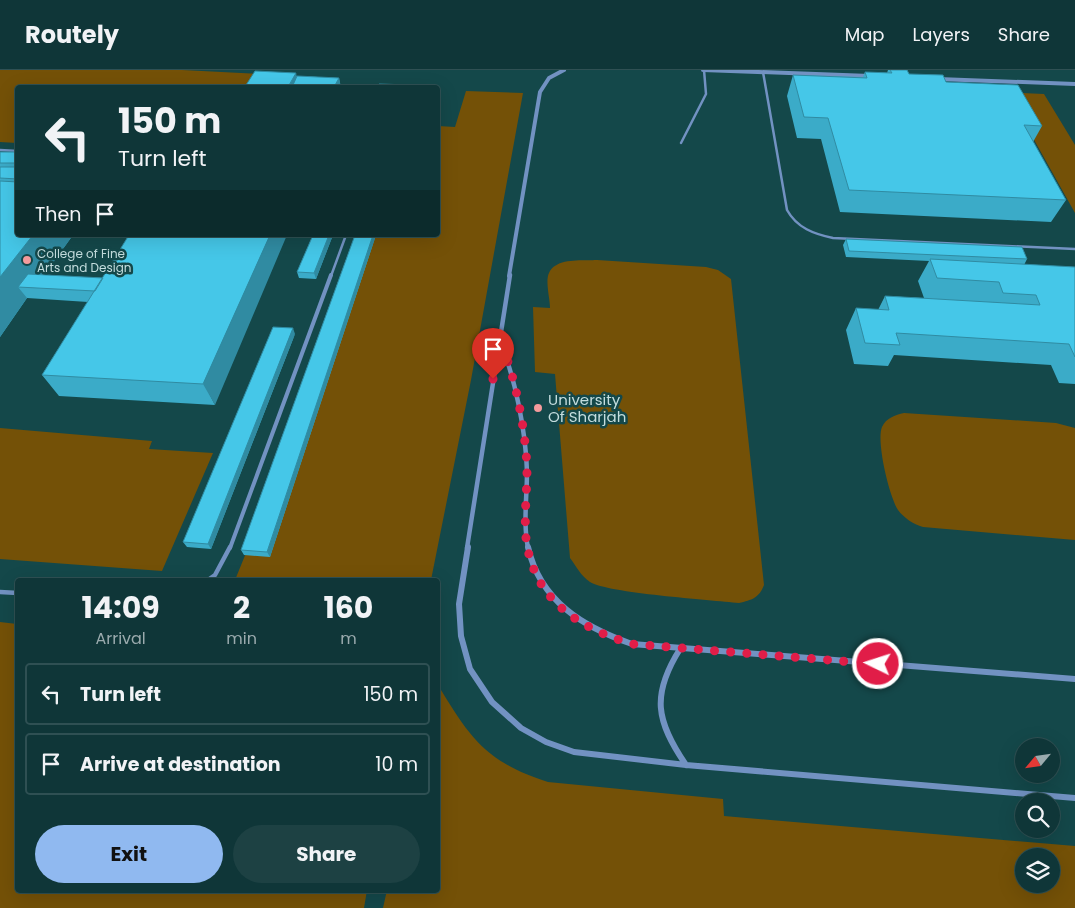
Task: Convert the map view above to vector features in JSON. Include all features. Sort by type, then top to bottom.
[{"type":"street","points":[[564,70],[549,78],[543,84],[540,92],[499,339],[459,604],[461,636],[470,668],[492,702],[521,728],[546,742],[574,752],[686,765],[1075,798]]},
{"type":"street","points":[[704,70],[879,77]]},
{"type":"street","points":[[937,79],[1075,84]]},
{"type":"street","points":[[499,339],[513,377],[527,469],[526,538],[533,566],[543,586],[558,605],[576,621],[604,636],[632,644],[1075,679]]},
{"type":"street","points":[[680,649],[667,667],[662,683],[660,691],[660,716],[669,742],[686,765]]},
{"type":"lane","points":[[681,143],[706,94],[704,70]]},
{"type":"lane","points":[[764,72],[787,210],[793,220],[814,234],[833,238],[1075,249]]},
{"type":"lane","points":[[0,150],[15,151]]},
{"type":"lane","points":[[211,578],[215,575],[227,556],[345,237]]},
{"type":"lane","points":[[0,592],[15,593]]},
{"type":"shaded area","points":[[0,70],[182,70],[260,74],[253,85],[15,85],[15,143],[0,142]]},
{"type":"shaded area","points":[[940,89],[1044,94],[1075,145],[1075,213],[1014,104]]},
{"type":"shaded area","points":[[466,91],[523,93],[471,380],[431,578],[236,578],[375,237],[440,237],[440,126],[455,127]]},
{"type":"shaded area","points":[[597,260],[706,267],[718,270],[731,279],[764,585],[760,593],[751,599],[739,603],[617,590],[600,586],[587,580],[570,558],[555,374],[535,372],[533,307],[550,308],[547,281],[549,273],[557,264],[570,261]]},
{"type":"shaded area","points":[[904,413],[1056,423],[1075,428],[1075,540],[923,527],[906,518],[894,503],[884,468],[881,444],[882,427],[886,421],[891,417]]},
{"type":"shaded area","points":[[0,428],[152,441],[149,449],[213,453],[162,571],[0,559]]},
{"type":"shaded area","points":[[0,622],[15,624],[15,893],[366,893],[364,908],[0,908]]},
{"type":"shaded area","points":[[440,688],[460,720],[482,746],[509,766],[548,782],[723,799],[724,816],[1075,846],[1075,908],[383,908],[386,893],[440,893]]},
{"type":"building","points":[[890,70],[907,70],[909,74],[943,75],[946,82],[1018,85],[1042,126],[1024,125],[1066,200],[849,190],[828,118],[804,117],[793,75],[867,78],[865,72],[892,73]]},
{"type":"building","points":[[255,71],[296,73],[289,85],[246,85]]},
{"type":"building","points":[[297,76],[339,78],[335,85],[293,85]]},
{"type":"building","points":[[379,84],[410,85],[378,85]]},
{"type":"building","points":[[0,152],[15,152],[15,163],[0,163]]},
{"type":"building","points":[[0,167],[15,167],[15,179],[0,178]]},
{"type":"building","points":[[0,181],[15,182],[15,237],[31,237],[0,277]]},
{"type":"building","points":[[128,237],[269,237],[203,384],[42,375]]},
{"type":"building","points":[[312,237],[328,237],[314,273],[297,272]]},
{"type":"building","points":[[354,237],[372,237],[267,552],[241,550]]},
{"type":"building","points":[[846,239],[1022,247],[1027,259],[849,251]]},
{"type":"building","points":[[930,259],[1075,267],[1075,357],[1069,344],[896,333],[900,345],[865,343],[856,308],[889,310],[885,296],[1040,305],[1036,295],[1003,293],[999,282],[937,278]]},
{"type":"building","points":[[28,274],[103,278],[95,291],[18,287]]},
{"type":"building","points":[[273,327],[293,328],[208,544],[183,542]]},
{"type":"place","name":"College of Fine Arts and Design","points":[[27,260]]},
{"type":"place","name":"University Of Sharjah","points":[[538,408]]},
{"type":"route","points":[[493,379],[499,339],[511,366],[523,442],[527,469],[526,538],[533,566],[543,586],[558,605],[576,621],[604,636],[632,644],[878,664]]}]
